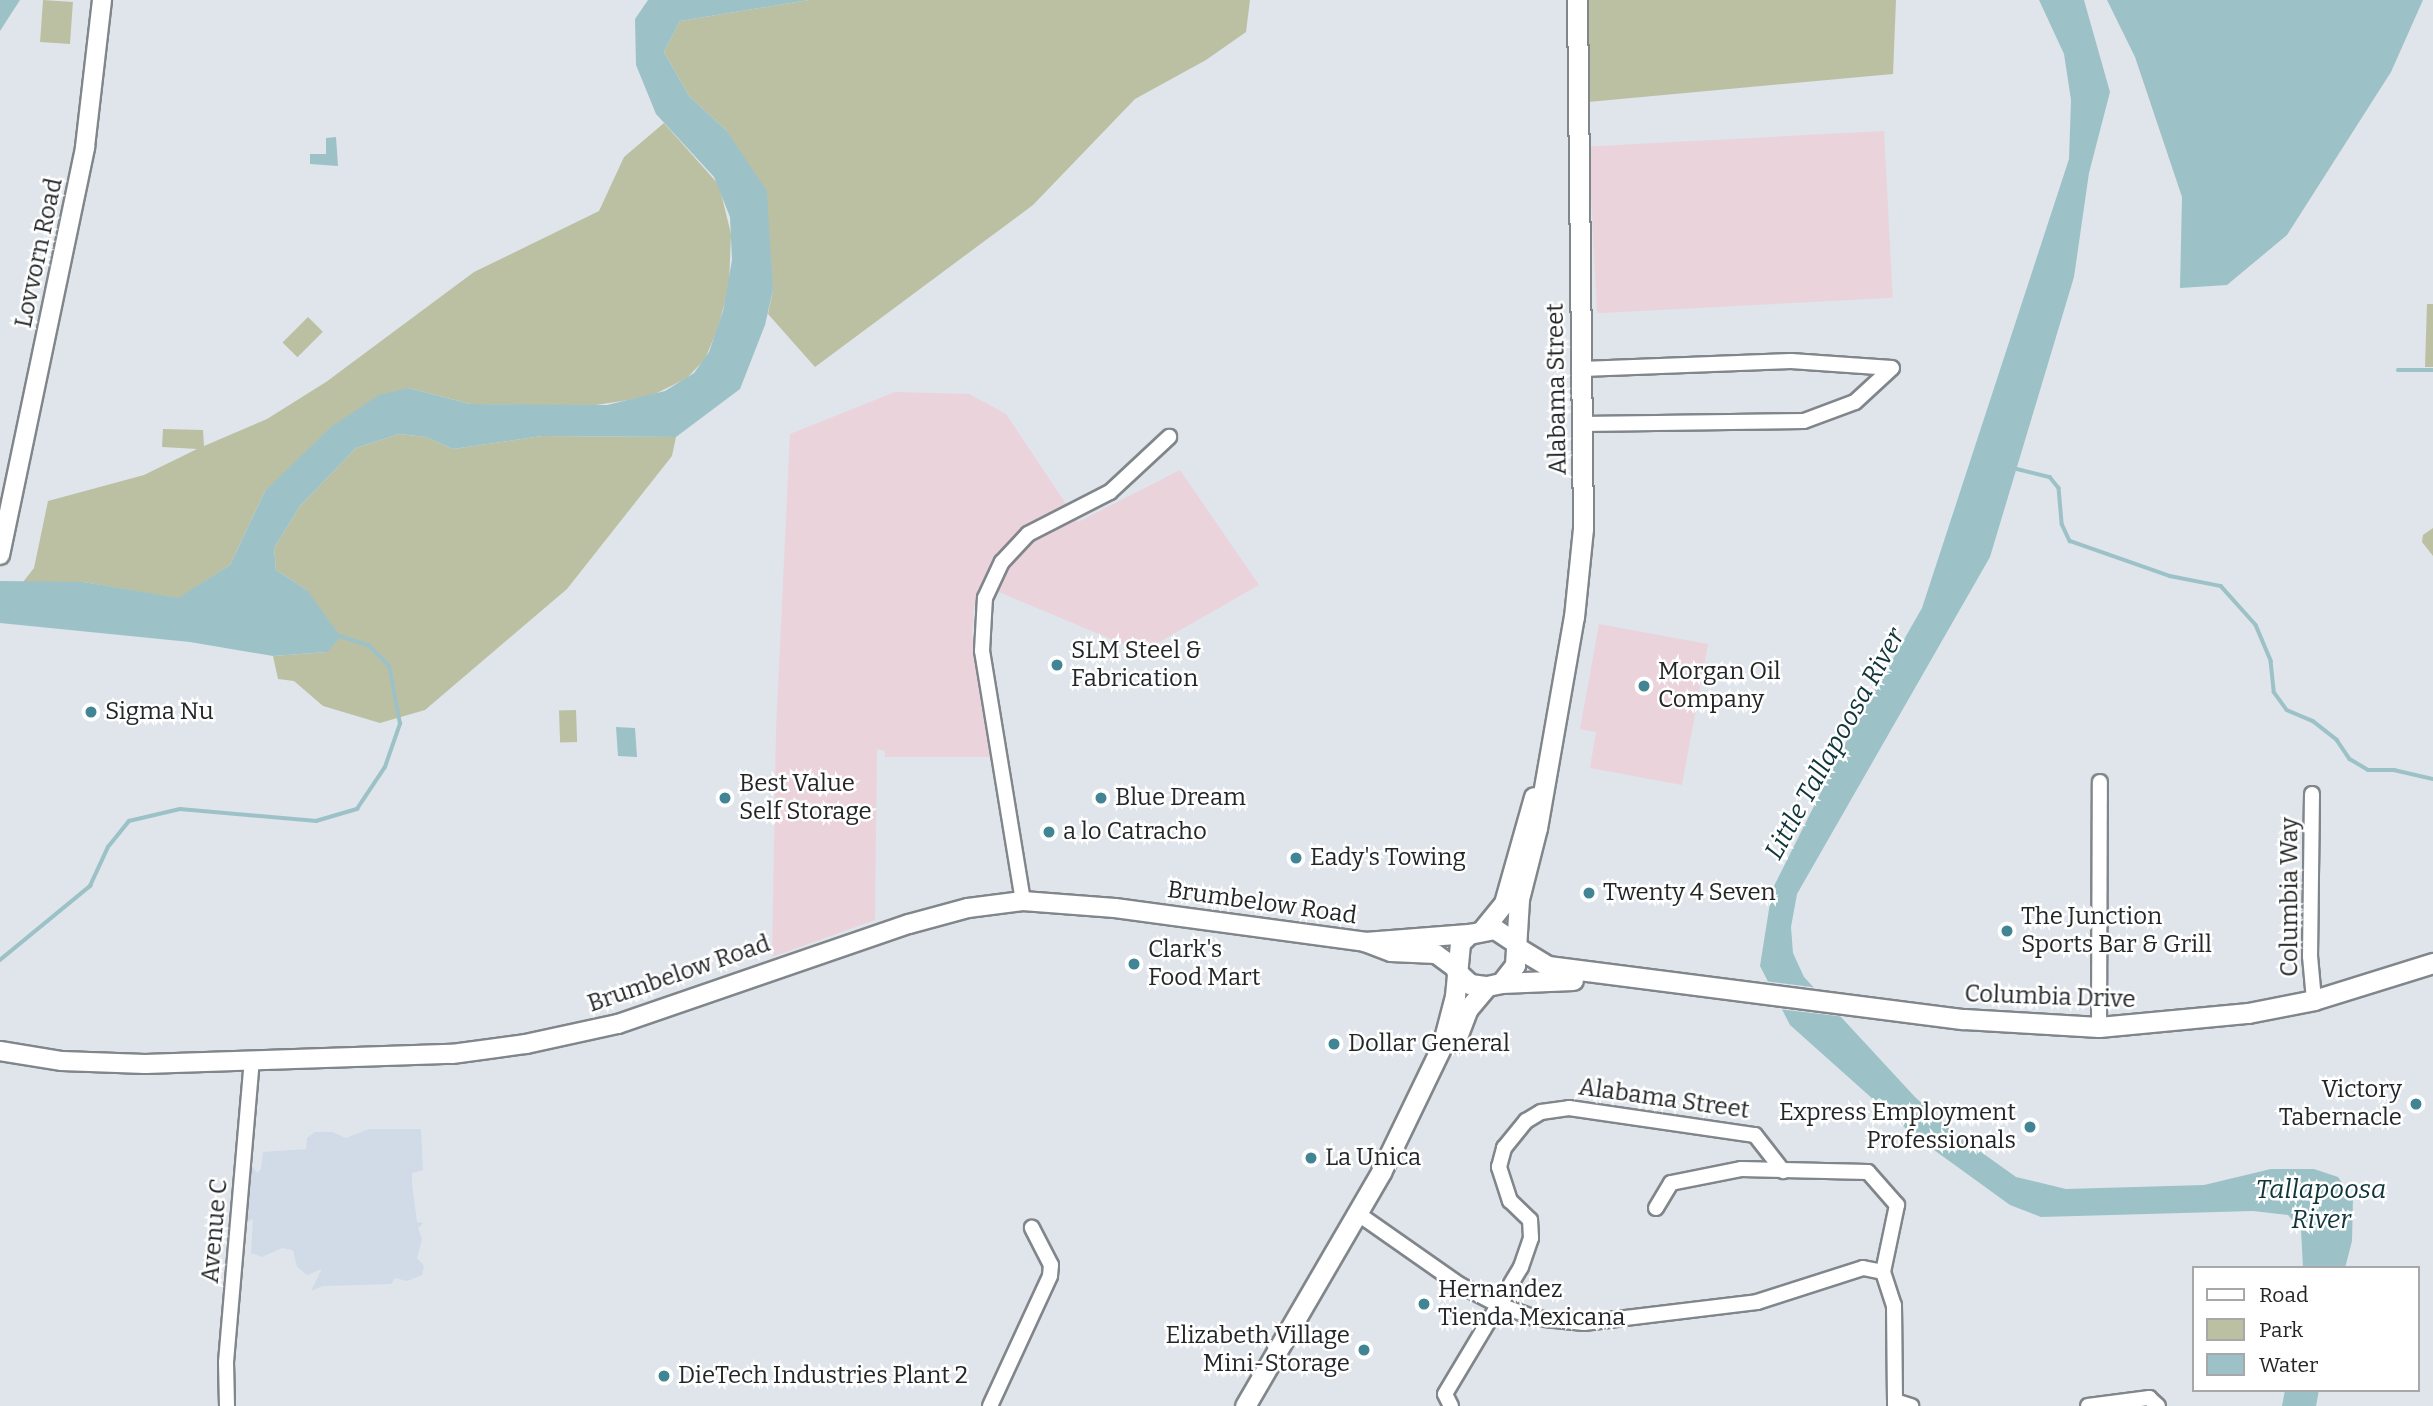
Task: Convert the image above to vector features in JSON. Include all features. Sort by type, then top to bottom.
[{"type":"main road","name":"Alabama Street","points":[[1517,946],[1519,899],[1537,828],[1544,773],[1574,617],[1583,529],[1577,0]]},
{"type":"main road","name":"Alabama Street","points":[[1476,932],[1504,903],[1523,822],[1544,773]]},
{"type":"main road","points":[[1245,1406],[1381,1172],[1442,1046],[1455,996],[1455,969],[1460,943],[1476,932],[1503,931],[1517,946],[1516,965],[1467,1010],[1418,1121],[1381,1172]]},
{"type":"main road","name":"Columbia Drive","points":[[1517,946],[1548,966],[1625,973],[1661,981],[2008,1024],[2099,1027],[2248,1013],[2314,1000],[2433,964]]},
{"type":"main road","points":[[1455,969],[1470,984],[1494,984]]},
{"type":"main road","name":"Columbia Drive","points":[[1494,984],[1661,981]]},
{"type":"street","name":"Lovvorn Road","points":[[0,554],[85,147],[102,0]]},
{"type":"street","points":[[1581,369],[1791,360],[1892,368],[1855,402],[1804,421],[1582,424]]},
{"type":"street","points":[[1023,901],[982,651],[985,598],[1002,562],[1028,534],[1110,492],[1169,437]]},
{"type":"street","points":[[2099,1027],[2100,782]]},
{"type":"street","name":"Columbia Way","points":[[2312,794],[2310,956],[2314,1000]]},
{"type":"street","name":"Brumbelow Road","points":[[0,1051],[76,1062],[252,1061],[452,1054],[568,1036],[618,1024],[865,936],[968,908],[1023,901],[1115,908],[1365,942],[1476,932]]},
{"type":"street","name":"Brumbelow Road","points":[[1365,942],[1391,952],[1436,954],[1455,969]]},
{"type":"street","name":"Avenue C","points":[[227,1406],[226,1362],[252,1061]]},
{"type":"street","name":"Alabama Street","points":[[1451,1406],[1445,1394],[1496,1304],[1521,1267],[1531,1238],[1530,1220],[1510,1201],[1499,1167],[1514,1133],[1541,1112],[1569,1108],[1755,1135],[1783,1171]]},
{"type":"street","points":[[1656,1208],[1671,1183],[1741,1169],[1783,1171],[1833,1168],[1868,1172],[1884,1186],[1897,1205],[1884,1272],[1894,1305],[1901,1405]]},
{"type":"street","points":[[1357,1213],[1460,1285],[1496,1304],[1535,1318],[1584,1323],[1757,1302],[1863,1268],[1884,1272]]},
{"type":"street","points":[[990,1406],[1050,1276],[1051,1265],[1032,1228]]},
{"type":"street","points":[[2088,1406],[2149,1398],[2158,1406]]},
{"type":"shaded area","points":[[1884,131],[1893,298],[1597,313],[1588,146]]},
{"type":"shaded area","points":[[895,392],[969,394],[1006,414],[1078,522],[1180,470],[1259,585],[1142,652],[982,585],[974,606],[972,637],[991,757],[885,757],[885,751],[877,749],[875,920],[772,957],[776,730],[790,434]]},
{"type":"shaded area","name":"Morgan Oil Company","points":[[1599,624],[1708,644],[1682,785],[1590,768],[1596,732],[1580,729]]},
{"type":"shaded area","points":[[369,1129],[421,1129],[423,1170],[412,1173],[412,1184],[417,1222],[423,1223],[418,1228],[422,1239],[417,1258],[424,1266],[422,1275],[407,1281],[395,1278],[391,1284],[323,1286],[311,1291],[322,1269],[307,1275],[297,1267],[293,1250],[282,1248],[262,1257],[251,1253],[253,1219],[247,1222],[252,1166],[257,1173],[261,1169],[263,1152],[306,1149],[307,1138],[315,1132],[332,1132],[346,1138]]},
{"type":"green space","points":[[43,0],[73,2],[70,44],[40,42]]},
{"type":"green space","points":[[809,0],[1250,0],[1246,32],[1206,60],[1135,99],[1033,205],[815,367],[768,314],[773,290],[726,130],[689,96],[664,52],[680,21]]},
{"type":"green space","points":[[1587,0],[1896,0],[1893,74],[1588,102]]},
{"type":"green space","points":[[664,123],[719,185],[731,234],[729,286],[718,328],[705,359],[687,378],[649,397],[589,406],[470,404],[409,388],[265,491],[230,565],[178,599],[84,582],[23,582],[34,568],[48,501],[144,475],[197,449],[162,447],[163,429],[203,430],[204,446],[267,419],[326,382],[474,272],[599,211],[624,157]]},
{"type":"green space","points":[[2427,304],[2433,304],[2433,367],[2425,367]]},
{"type":"green space","points":[[308,317],[323,332],[297,357],[283,342]]},
{"type":"green space","points":[[399,434],[426,437],[453,449],[542,436],[676,437],[672,456],[567,589],[425,710],[380,723],[323,706],[294,681],[278,679],[273,656],[327,652],[307,590],[276,570],[274,548],[300,506],[356,448]]},
{"type":"green space","points":[[2433,528],[2433,556],[2422,542],[2423,535]]},
{"type":"green space","points":[[576,710],[577,742],[560,743],[559,711]]},
{"type":"water","points":[[0,0],[20,0],[0,31]]},
{"type":"water","points":[[648,0],[809,0],[680,21],[664,52],[689,96],[726,130],[767,191],[773,290],[765,325],[740,389],[676,437],[542,436],[453,449],[426,437],[399,434],[356,448],[300,506],[274,548],[276,570],[307,590],[341,637],[327,652],[273,656],[190,642],[0,623],[0,581],[84,582],[178,598],[230,565],[265,491],[332,426],[379,395],[409,388],[470,404],[607,405],[665,391],[694,373],[709,352],[723,311],[732,260],[730,217],[714,177],[656,114],[636,65],[635,19]]},
{"type":"water","name":"Tallapoosa River","points":[[2039,0],[2084,0],[2110,92],[2089,173],[2074,277],[1990,557],[1797,894],[1791,927],[1793,953],[1804,977],[1915,1097],[1953,1132],[2016,1177],[2066,1189],[2204,1185],[2271,1169],[2314,1169],[2338,1177],[2353,1198],[2352,1241],[2346,1266],[2303,1266],[2301,1230],[2288,1215],[2253,1211],[2041,1217],[2010,1205],[1912,1134],[1790,1025],[1760,966],[1772,890],[1850,734],[1922,608],[2069,159],[2071,100],[2064,54]]},
{"type":"water","points":[[2107,0],[2423,0],[2391,72],[2287,235],[2227,285],[2180,288],[2182,197],[2135,57]]},
{"type":"water","points":[[336,137],[338,166],[310,164],[310,154],[326,154],[326,138]]},
{"type":"water","points":[[616,727],[635,728],[637,757],[618,756]]},
{"type":"water","points":[[2285,1392],[2319,1392],[2316,1406],[2282,1406]]},
{"type":"pier","points":[[1764,981],[1819,988],[1846,1017],[1778,1009]]},
{"type":"waterway","points":[[2398,370],[2433,370]]},
{"type":"waterway","points":[[2013,468],[2050,477],[2059,488],[2062,524],[2070,541],[2170,576],[2221,586],[2256,625],[2271,661],[2274,692],[2287,710],[2313,721],[2337,740],[2350,759],[2368,770],[2394,770],[2433,779]]},
{"type":"waterway","points":[[0,960],[90,886],[108,847],[129,821],[180,809],[316,821],[357,809],[385,767],[400,724],[389,666],[369,646],[338,636]]},
{"type":"place","name":"SLM Steel & Fabrication","points":[[1057,665]]},
{"type":"place","name":"Morgan Oil Company","points":[[1644,686]]},
{"type":"place","name":"Sigma Nu","points":[[91,712]]},
{"type":"place","name":"Best Value Self Storage","points":[[725,798]]},
{"type":"place","name":"Blue Dream","points":[[1101,798]]},
{"type":"place","name":"a lo Catracho","points":[[1049,832]]},
{"type":"place","name":"Eady's Towing","points":[[1296,858]]},
{"type":"place","name":"Twenty 4 Seven","points":[[1589,893]]},
{"type":"place","name":"The Junction Sports Bar & Grill","points":[[2007,931]]},
{"type":"place","name":"Clark's Food Mart","points":[[1134,964]]},
{"type":"place","name":"Dollar General","points":[[1334,1044]]},
{"type":"place","name":"Victory Tabernacle","points":[[2416,1104]]},
{"type":"place","name":"Express Employment Professionals","points":[[2030,1127]]},
{"type":"place","name":"La Unica","points":[[1311,1158]]},
{"type":"place","name":"Hernandez Tienda Mexicana","points":[[1424,1304]]},
{"type":"place","name":"Elizabeth Village Mini-Storage","points":[[1364,1350]]},
{"type":"place","name":"DieTech Industries Plant 2","points":[[664,1376]]},
{"type":"water label","name":"Little Tallapoosa River","points":[[1835,744]]}]
